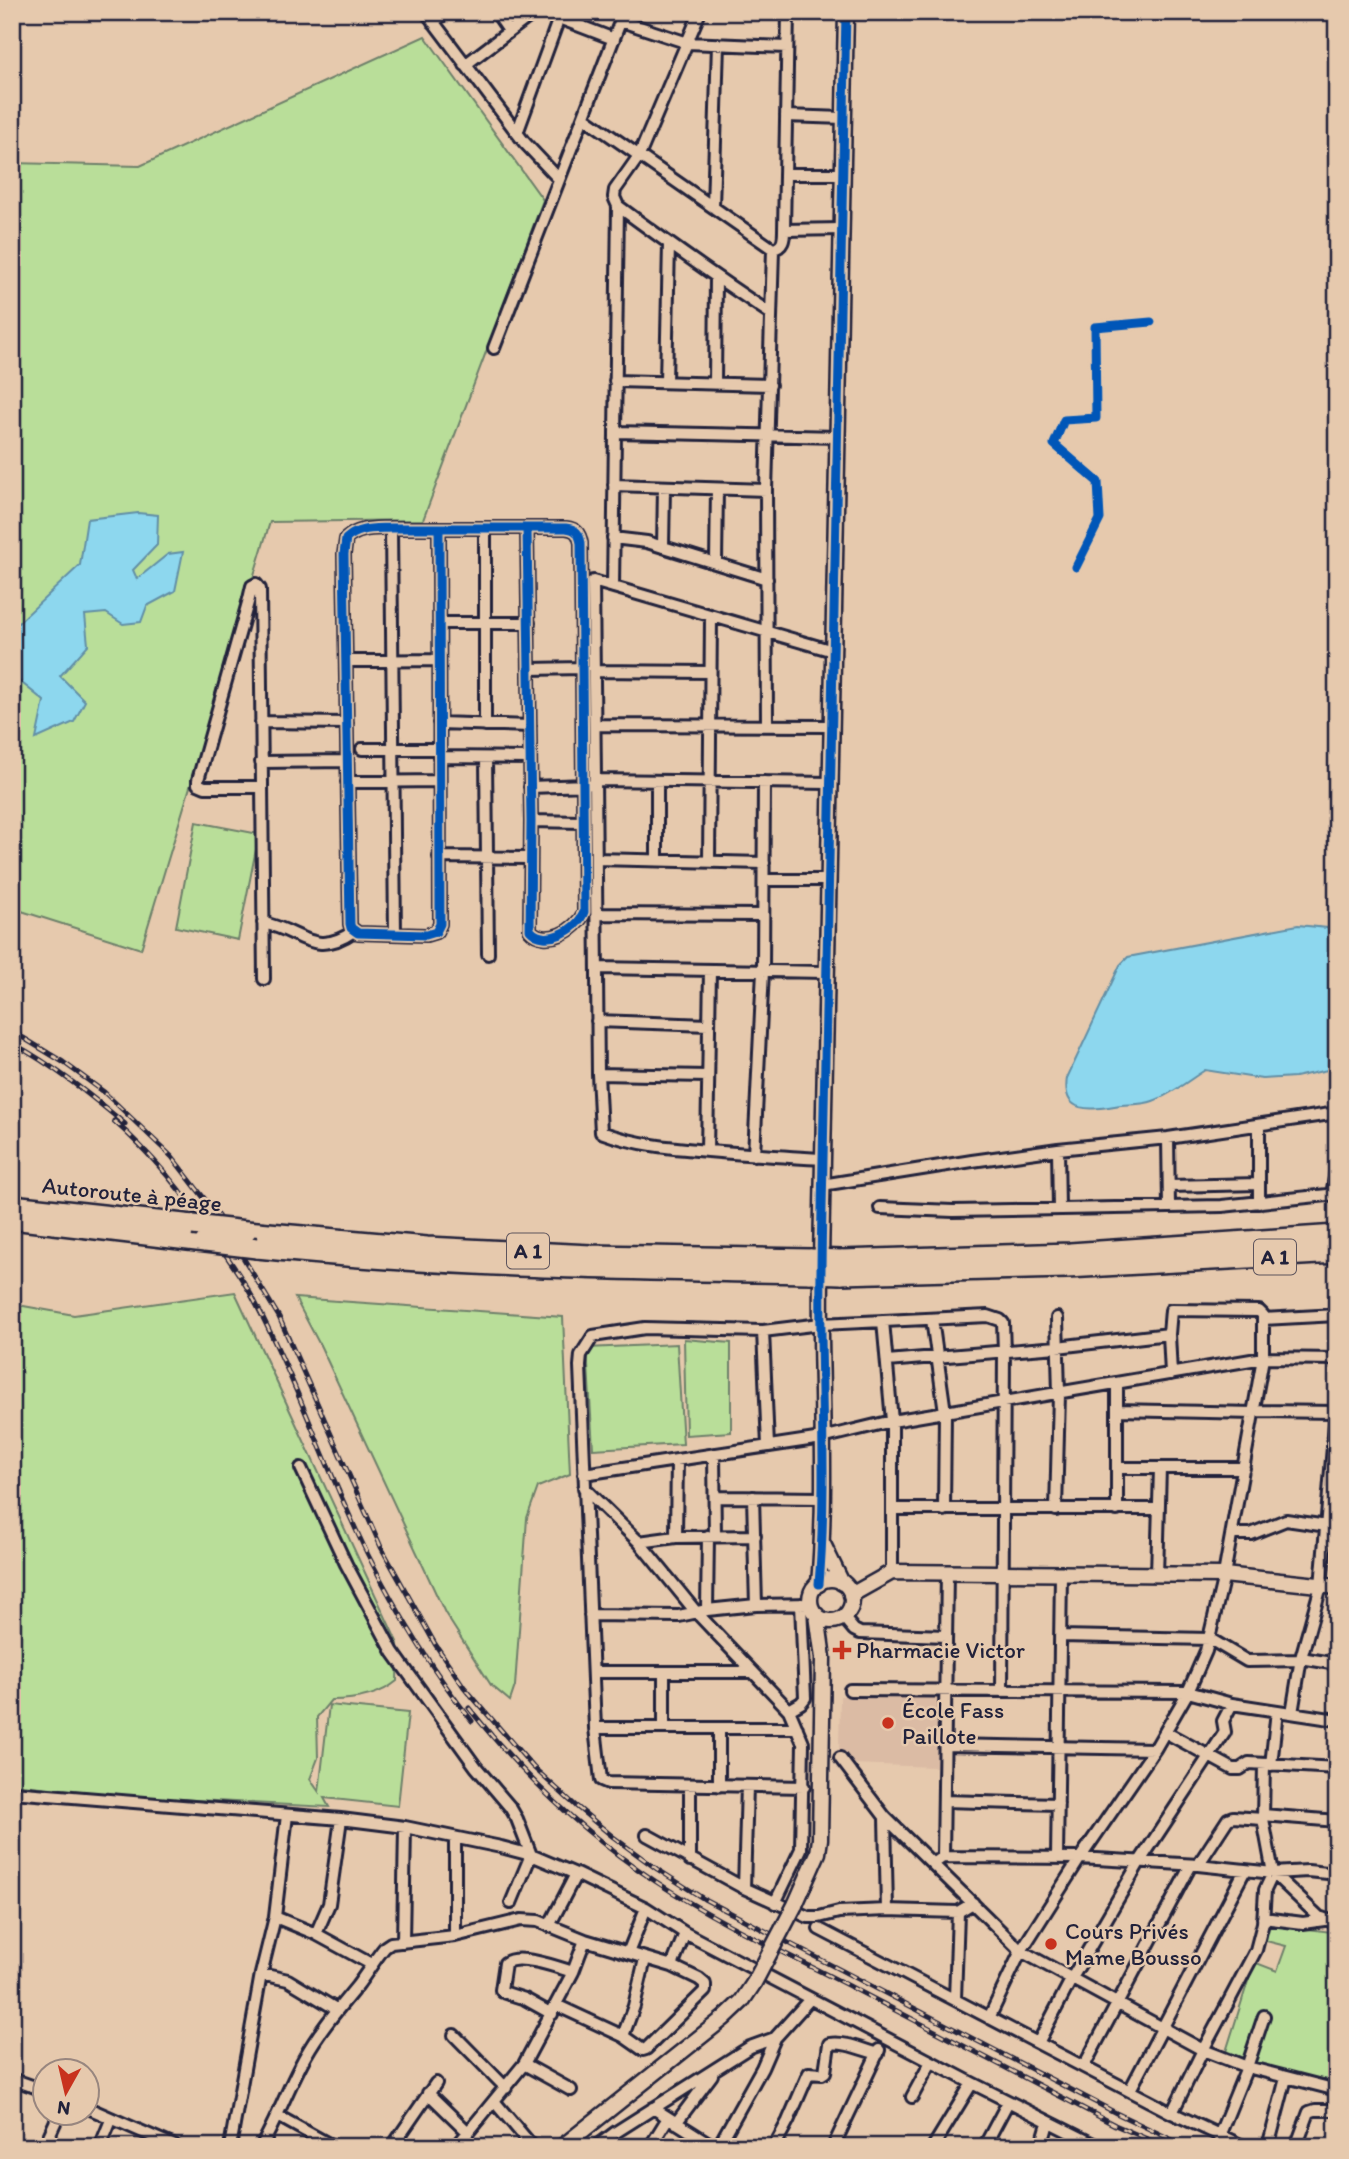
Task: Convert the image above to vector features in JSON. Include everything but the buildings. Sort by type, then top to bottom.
[{"type":"highway","name":"Autoroute à péage","points":[[12,1205],[246,1231],[427,1247],[811,1266]]},
{"type":"highway","name":"A 1","points":[[12,1219],[337,1256],[516,1266],[1067,1268],[1337,1253]]},
{"type":"highway","name":"A 1","points":[[841,1267],[1337,1235]]},
{"type":"street","points":[[426,12],[517,133],[558,178]]},
{"type":"street","points":[[433,22],[446,12]]},
{"type":"street","points":[[496,12],[509,31]]},
{"type":"street","points":[[465,65],[535,12]]},
{"type":"street","points":[[699,12],[639,156],[615,190],[614,197],[618,205],[669,244],[770,313]]},
{"type":"street","points":[[773,249],[782,243],[784,230],[788,12]]},
{"type":"street","points":[[789,1710],[802,1703],[805,1698],[809,1608],[811,1595],[819,1584],[822,1543],[822,1185],[846,12]]},
{"type":"street","points":[[517,133],[553,14],[614,38]]},
{"type":"street","points":[[494,348],[623,16],[688,43],[787,47]]},
{"type":"street","points":[[713,207],[718,44]]},
{"type":"street","points":[[786,116],[844,118]]},
{"type":"street","points":[[584,118],[773,249]]},
{"type":"street","points":[[785,174],[843,174]]},
{"type":"street","points":[[613,587],[618,205]]},
{"type":"street","points":[[784,230],[842,229]]},
{"type":"street","points":[[666,382],[669,244]]},
{"type":"street","points":[[767,725],[766,490],[773,249]]},
{"type":"street","points":[[715,383],[716,277]]},
{"type":"street","points":[[615,381],[770,385]]},
{"type":"street","points":[[615,432],[838,437]]},
{"type":"street","points":[[614,485],[766,490]]},
{"type":"street","points":[[663,547],[664,487]]},
{"type":"street","points":[[716,563],[717,489]]},
{"type":"street","points":[[354,931],[350,924],[345,542],[350,535],[360,530],[391,528],[527,528],[572,529],[580,537],[584,912],[578,923],[564,934],[541,937],[530,930],[527,528]]},
{"type":"street","points":[[391,528],[396,934]]},
{"type":"street","points":[[263,923],[278,926],[310,942],[336,943],[354,931],[426,935],[439,929],[439,528]]},
{"type":"street","points":[[485,528],[485,724]]},
{"type":"street","points":[[613,538],[639,540],[767,579]]},
{"type":"street","points":[[823,1158],[707,1151],[639,1143],[601,1132],[597,1021],[593,581],[833,652]]},
{"type":"street","points":[[261,787],[205,787],[198,784],[248,598],[256,584],[260,589],[264,979]]},
{"type":"street","points":[[709,862],[711,616]]},
{"type":"street","points":[[439,624],[528,624]]},
{"type":"street","points":[[346,661],[438,660]]},
{"type":"street","points":[[530,669],[581,668]]},
{"type":"street","points":[[594,671],[710,672]]},
{"type":"street","points":[[261,722],[347,723]]},
{"type":"street","points":[[439,723],[530,726]]},
{"type":"street","points":[[595,725],[831,726]]},
{"type":"street","points":[[362,749],[393,748],[486,758],[530,758]]},
{"type":"street","points":[[486,758],[488,954]]},
{"type":"street","points":[[261,762],[347,761]]},
{"type":"street","points":[[348,782],[439,781]]},
{"type":"street","points":[[530,787],[657,781],[830,783]]},
{"type":"street","points":[[657,781],[657,860]]},
{"type":"street","points":[[754,1155],[763,971],[764,782]]},
{"type":"street","points":[[531,821],[582,822]]},
{"type":"street","points":[[439,857],[530,858]]},
{"type":"street","points":[[596,859],[764,863]]},
{"type":"street","points":[[764,880],[828,880]]},
{"type":"street","points":[[597,914],[763,915]]},
{"type":"street","points":[[597,968],[826,972]]},
{"type":"street","points":[[707,1151],[710,970]]},
{"type":"street","points":[[597,1021],[709,1025]]},
{"type":"street","points":[[598,1074],[708,1076]]},
{"type":"street","points":[[822,1185],[1058,1149],[1168,1138],[1337,1113]]},
{"type":"street","points":[[1259,1125],[1259,1203]]},
{"type":"street","points":[[1168,1138],[1169,1207]]},
{"type":"street","points":[[1058,1149],[1059,1209]]},
{"type":"street","points":[[880,1208],[953,1211],[1259,1203],[1334,1194],[1337,1167]]},
{"type":"street","points":[[1169,1186],[1259,1184]]},
{"type":"street","points":[[989,2018],[1021,1951],[1165,1732],[1188,1692],[1210,1639],[1263,1358],[1263,1315],[1259,1311],[1173,1309],[1170,1314],[1169,1334],[1171,1374]]},
{"type":"street","points":[[1263,1319],[1337,1315]]},
{"type":"street","points":[[804,1787],[690,1786],[608,1783],[601,1780],[595,1728],[579,1366],[581,1355],[593,1336],[645,1328],[764,1331],[821,1324],[988,1316],[1003,1323],[1002,1691]]},
{"type":"street","points":[[1056,1510],[1059,1394],[1057,1318]]},
{"type":"street","points":[[932,1319],[946,1412],[944,1510]]},
{"type":"street","points":[[883,1321],[892,1422],[892,1572]]},
{"type":"street","points":[[764,1331],[768,1446]]},
{"type":"street","points":[[887,1361],[1057,1347],[1169,1334]]},
{"type":"street","points":[[584,1474],[822,1438],[946,1412],[1263,1358],[1337,1359]]},
{"type":"street","points":[[1116,1384],[1118,1510]]},
{"type":"street","points":[[1292,1713],[1301,1659],[1321,1586],[1330,1529],[1326,1508],[1337,1400]]},
{"type":"street","points":[[1117,1410],[1335,1415]]},
{"type":"street","points":[[702,1611],[712,1536],[714,1454]]},
{"type":"street","points":[[676,1537],[677,1460]]},
{"type":"street","points":[[301,1468],[346,1564],[393,1652],[517,1819],[531,1855],[511,1903]]},
{"type":"street","points":[[1117,1468],[1244,1468]]},
{"type":"street","points":[[1157,1575],[1160,1468]]},
{"type":"street","points":[[584,1488],[639,1542],[702,1611],[752,1672],[789,1710],[803,1743],[801,1849],[775,1903]]},
{"type":"street","points":[[715,1496],[821,1498]]},
{"type":"street","points":[[753,1497],[756,1605]]},
{"type":"street","points":[[892,1510],[1158,1509]]},
{"type":"street","points":[[1231,1534],[1251,1534],[1286,1520],[1330,1529]]},
{"type":"street","points":[[639,1542],[676,1537],[754,1536]]},
{"type":"street","points":[[822,1543],[847,1589],[851,1605],[831,1637],[823,1658]]},
{"type":"street","points":[[847,1589],[892,1572],[1224,1575],[1337,1587]]},
{"type":"street","points":[[943,1857],[947,1572]]},
{"type":"street","points":[[1057,1858],[1061,1574]]},
{"type":"street","points":[[819,1584],[832,1580],[847,1589]]},
{"type":"street","points":[[590,1615],[679,1616],[756,1605],[809,1608],[828,1621],[843,1617]]},
{"type":"street","points":[[562,2147],[742,2001],[795,1905],[818,1853],[820,1839],[823,1658],[809,1608]]},
{"type":"street","points":[[843,1617],[853,1630],[860,1633],[946,1636]]},
{"type":"street","points":[[1060,1636],[1210,1639],[1247,1661],[1301,1659],[1337,1664]]},
{"type":"street","points":[[593,1672],[752,1672]]},
{"type":"street","points":[[664,1672],[664,1728]]},
{"type":"street","points":[[850,1690],[1188,1692],[1232,1704],[1337,1720]]},
{"type":"street","points":[[1038,2043],[1072,1978],[1140,1861],[1225,1732],[1223,1721],[1232,1704]]},
{"type":"street","points":[[1277,1711],[1263,1817],[1273,1872],[1324,1920]]},
{"type":"street","points":[[595,1728],[797,1728]]},
{"type":"street","points":[[719,1728],[719,1786]]},
{"type":"street","points":[[1165,1732],[1233,1769],[1240,1769],[1249,1763],[1337,1768]]},
{"type":"street","points":[[945,1745],[1155,1749]]},
{"type":"street","points":[[840,1758],[886,1817],[1021,1951],[1203,2050],[1247,2067],[1337,2090]]},
{"type":"street","points":[[690,1786],[690,1860]]},
{"type":"street","points":[[744,1888],[747,1786]]},
{"type":"street","points":[[12,1792],[341,1819],[405,1827],[531,1855],[646,1908],[685,1933],[1094,2146]]},
{"type":"street","points":[[944,1801],[1058,1804]]},
{"type":"street","points":[[230,2147],[261,1974],[275,1917],[287,1815]]},
{"type":"street","points":[[886,1817],[887,1910]]},
{"type":"street","points":[[1084,2066],[1195,1865],[1228,1819],[1263,1817],[1337,1821]]},
{"type":"street","points":[[316,1934],[329,1904],[341,1819]]},
{"type":"street","points":[[403,1942],[405,1827]]},
{"type":"street","points":[[647,1835],[744,1888],[807,1917],[839,1912],[887,1910],[958,1912],[973,1903]]},
{"type":"street","points":[[454,1936],[455,1838]]},
{"type":"street","points":[[933,1864],[943,1857],[1080,1858],[1337,1874]]},
{"type":"street","points":[[1130,2090],[1245,1870]]},
{"type":"street","points":[[1172,2113],[1256,1950],[1263,1918],[1265,1890],[1273,1872]]},
{"type":"street","points":[[549,1926],[576,1874]]},
{"type":"street","points":[[628,1954],[646,1908]]},
{"type":"street","points":[[955,1999],[958,1912]]},
{"type":"street","points":[[275,1917],[316,1934],[371,1964]]},
{"type":"street","points":[[1263,1918],[1303,1923],[1324,1920],[1337,1923]]},
{"type":"street","points":[[261,2147],[297,2071],[336,2009],[391,1943],[454,1936],[531,1919],[585,1940],[672,1966],[699,1979],[705,1984],[705,1991],[646,2049],[640,2049],[623,2036],[502,1990],[505,1963],[509,1960],[523,1960],[573,1972]]},
{"type":"street","points":[[818,1929],[1172,2113],[1245,2147]]},
{"type":"street","points":[[672,1966],[685,1933]]},
{"type":"street","points":[[456,2147],[524,2064],[573,1972],[585,1940]]},
{"type":"street","points":[[623,2036],[634,2006],[645,1959]]},
{"type":"street","points":[[261,1974],[288,1980],[336,2009]]},
{"type":"street","points":[[653,2108],[716,2147],[762,2068],[775,2038],[810,1998]]},
{"type":"street","points":[[1219,2136],[1264,2016]]},
{"type":"street","points":[[454,2035],[506,2088]]},
{"type":"street","points":[[833,2147],[878,2054],[883,2037]]},
{"type":"street","points":[[596,2147],[750,2046],[775,2038]]},
{"type":"street","points":[[774,2147],[809,2073],[825,2072],[829,2044],[832,2042],[848,2045],[878,2054]]},
{"type":"street","points":[[912,2097],[931,2062]]},
{"type":"street","points":[[524,2064],[571,2090]]},
{"type":"street","points":[[650,2147],[715,2070]]},
{"type":"street","points":[[1268,2147],[1286,2077]]},
{"type":"street","points":[[12,2079],[32,2086]]},
{"type":"street","points":[[392,2147],[436,2083]]},
{"type":"street","points":[[933,2147],[972,2083]]},
{"type":"street","points":[[428,2093],[466,2135],[471,2147]]},
{"type":"street","points":[[494,2101],[532,2146]]},
{"type":"street","points":[[984,2147],[1008,2102]]},
{"type":"street","points":[[1296,2147],[1309,2112],[1337,2110]]},
{"type":"street","points":[[102,2115],[171,2146]]},
{"type":"street","points":[[278,2116],[334,2147]]},
{"type":"street","points":[[100,2147],[111,2120]]},
{"type":"street","points":[[1041,2147],[1048,2123]]},
{"type":"street","points":[[44,2147],[53,2128]]},
{"type":"shaded area","name":"École Fass Paillote","points":[[840,1696],[937,1696],[936,1767],[851,1764],[839,1750]]},
{"type":"green space","points":[[425,36],[543,200],[423,520],[270,522],[141,949],[12,908],[12,163],[140,166]]},
{"type":"green space","points":[[196,822],[259,834],[238,940],[176,927]]},
{"type":"green space","points":[[235,1292],[398,1644],[397,1681],[366,1696],[331,1700],[317,1717],[318,1758],[310,1779],[319,1792],[329,1705],[408,1713],[398,1806],[324,1798],[329,1807],[137,1797],[12,1784],[12,1304],[74,1315]]},
{"type":"green space","points":[[295,1298],[563,1317],[570,1474],[538,1487],[527,1518],[515,1686],[510,1701],[491,1685],[445,1613],[321,1347]]},
{"type":"green space","points":[[684,1339],[731,1343],[731,1432],[686,1435]]},
{"type":"green space","points":[[677,1344],[683,1444],[593,1449],[587,1348]]},
{"type":"green space","points":[[1268,1924],[1332,1932],[1330,1947],[1337,1948],[1337,2083],[1262,2069],[1225,2055],[1254,1962],[1277,1971],[1286,1946],[1266,1941]]},
{"type":"water","points":[[138,513],[158,515],[157,545],[133,570],[137,579],[168,554],[183,552],[175,591],[147,606],[141,622],[123,624],[106,613],[85,615],[88,645],[60,676],[85,701],[74,722],[36,739],[44,701],[12,675],[12,633],[16,625],[80,565],[87,519]]},
{"type":"water","points":[[1298,925],[1337,929],[1337,1068],[1295,1077],[1262,1079],[1205,1070],[1166,1095],[1145,1103],[1082,1108],[1069,1099],[1067,1078],[1120,965],[1128,957]]},
{"type":"railway","points":[[12,1031],[63,1062],[104,1092],[172,1157],[218,1216],[279,1317],[381,1547],[435,1644],[464,1687],[533,1767],[612,1836],[704,1899],[1116,2113],[1187,2147]]},
{"type":"railway","points":[[12,1043],[85,1091],[125,1124]]},
{"type":"railway","points":[[114,1121],[157,1163],[182,1193],[254,1300],[368,1555],[416,1641],[472,1721]]},
{"type":"railway","points":[[469,1708],[510,1757],[555,1802],[603,1844],[655,1881],[751,1937],[1115,2125],[1161,2145]]},
{"type":"cycle path","points":[[819,1584],[823,1490],[821,1246],[846,12]]},
{"type":"cycle path","points":[[1076,567],[1100,519],[1098,482],[1054,444],[1064,420],[1096,418],[1095,327],[1151,322]]},
{"type":"cycle path","points":[[439,528],[440,924],[436,932],[426,935],[358,933],[350,924],[344,554],[346,539],[356,532],[373,529],[391,528],[566,528],[578,534],[581,543],[584,912],[568,931],[552,937],[536,935],[530,930],[531,821],[527,528]]},
{"type":"place","name":"Pharmacie Victor","points":[[842,1650]]},
{"type":"place","name":"École Fass Paillote","points":[[888,1723]]},
{"type":"place","name":"Cours Privés Mame Bousso","points":[[1051,1944]]}]
